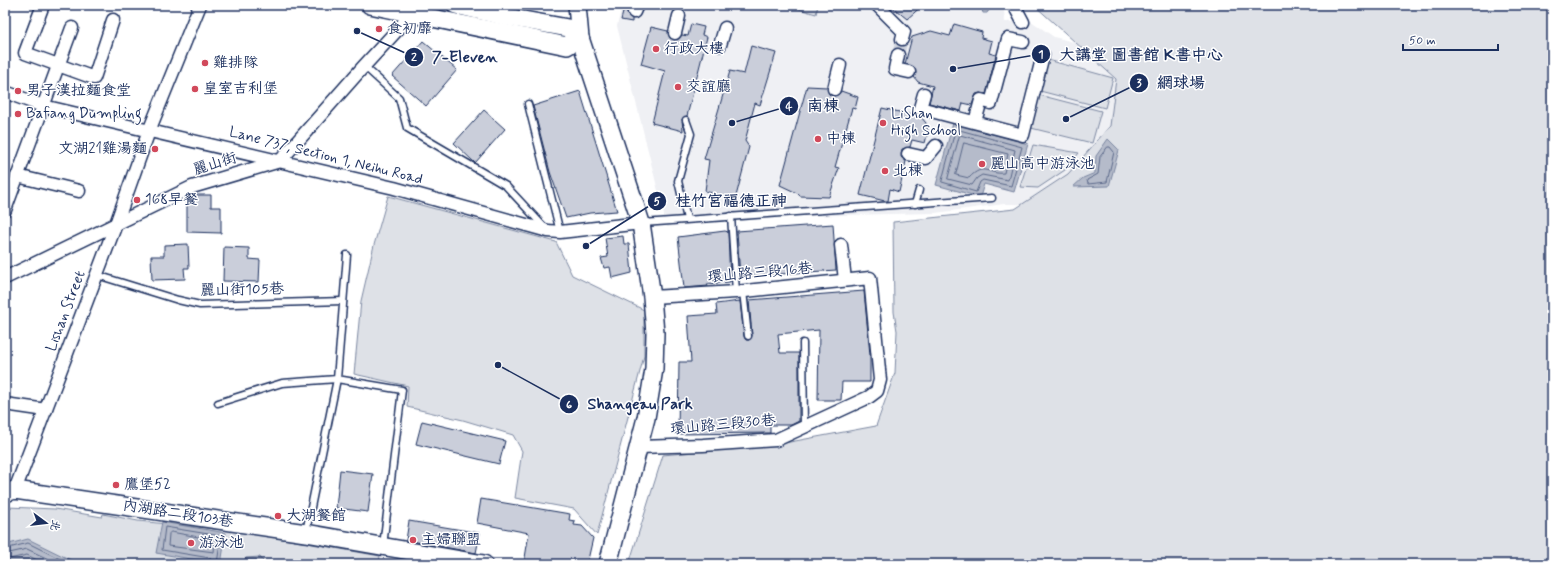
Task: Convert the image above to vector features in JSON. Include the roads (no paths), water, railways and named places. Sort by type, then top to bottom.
[{"type":"street","points":[[43,5],[25,53],[94,78],[113,20]]},
{"type":"street","name":"Lishan Street","points":[[46,410],[116,224],[148,131],[200,5]]},
{"type":"street","points":[[370,5],[418,10],[567,46],[580,38]]},
{"type":"street","points":[[456,5],[507,17],[568,28],[580,38]]},
{"type":"street","points":[[577,5],[580,38],[641,223],[652,297],[655,333],[654,369],[646,418],[608,564]]},
{"type":"street","points":[[877,5],[904,32],[902,39]]},
{"type":"street","points":[[1014,5],[1023,22]]},
{"type":"street","points":[[280,161],[364,66],[418,10]]},
{"type":"street","points":[[675,33],[679,16]]},
{"type":"street","points":[[6,207],[72,28]]},
{"type":"street","points":[[720,45],[725,28]]},
{"type":"street","points":[[975,122],[981,100],[991,103],[1008,38],[1023,42]]},
{"type":"street","points":[[898,55],[895,69],[909,72]]},
{"type":"street","points":[[924,94],[920,108],[1023,135],[1044,56]]},
{"type":"street","points":[[834,89],[840,66]]},
{"type":"street","name":"Lane 737, Section 1, Neihu Road","points":[[5,92],[43,106],[394,188],[548,230],[560,232],[641,223]]},
{"type":"street","points":[[908,154],[926,158],[936,146]]},
{"type":"street","name":"麗山街","points":[[5,278],[192,187],[280,161]]},
{"type":"street","points":[[17,176],[79,191]]},
{"type":"street","points":[[841,245],[845,280]]},
{"type":"street","name":"環山路三段16巷","points":[[652,297],[740,292],[870,278]]},
{"type":"street","name":"環山路三段30巷","points":[[639,447],[703,445],[776,440],[869,397],[877,391],[880,380],[880,365],[870,278]]},
{"type":"street","points":[[5,404],[46,410]]},
{"type":"street","name":"內湖路二段103巷","points":[[46,410],[10,492],[306,533],[484,564]]},
{"type":"lane","points":[[364,66],[399,98],[407,128],[506,186],[548,230]]},
{"type":"lane","points":[[528,104],[560,232]]},
{"type":"lane","points":[[686,120],[691,134],[678,181],[686,219]]},
{"type":"lane","points":[[915,204],[919,190]]},
{"type":"lane","points":[[641,223],[992,198]]},
{"type":"lane","points":[[731,216],[740,292],[748,336]]},
{"type":"lane","points":[[306,533],[337,379],[346,256]]},
{"type":"lane","name":"麗山街105巷","points":[[97,275],[178,300],[200,305],[343,301]]},
{"type":"lane","points":[[803,343],[804,427]]},
{"type":"lane","points":[[218,403],[282,383],[337,379],[402,390],[383,546]]},
{"type":"water","points":[[971,5],[992,6],[987,13],[983,13],[981,7],[976,8]]},
{"type":"water","name":"麗山高中游泳池","points":[[953,123],[1028,144],[1014,192],[984,184],[980,197],[936,185]]},
{"type":"water","points":[[1108,139],[1119,150],[1109,186],[1073,187],[1083,178],[1095,173],[1096,156]]},
{"type":"water","name":"游泳池","points":[[162,522],[226,533],[221,564],[156,553]]},
{"type":"water","points":[[28,539],[79,564],[5,564],[5,545]]},
{"type":"water","points":[[260,557],[265,564],[241,564],[246,558]]},
{"type":"tunnel","points":[[898,55],[902,39]]},
{"type":"place","name":"食初靡","points":[[379,29]]},
{"type":"place","name":"7-Eleven","points":[[357,31]]},
{"type":"place","name":"行政大樓","points":[[656,49]]},
{"type":"place","name":"雞排隊","points":[[205,63]]},
{"type":"place","name":"大講堂 圖書館 K書中心","points":[[953,69]]},
{"type":"place","name":"交誼廳","points":[[678,87]]},
{"type":"place","name":"皇室吉利堡","points":[[195,89]]},
{"type":"place","name":"男子漢拉麵食堂","points":[[18,91]]},
{"type":"place","name":"Bafang Dumpling","points":[[18,114]]},
{"type":"place","name":"網球場","points":[[1066,119]]},
{"type":"place","name":"南棟","points":[[732,123]]},
{"type":"place","name":"LiShan High School","points":[[883,123]]},
{"type":"place","name":"中棟","points":[[818,139]]},
{"type":"place","name":"文湖21雞湯麵","points":[[155,149]]},
{"type":"place","name":"麗山高中游泳池","points":[[982,164]]},
{"type":"place","name":"北棟","points":[[885,171]]},
{"type":"place","name":"168早餐","points":[[137,200]]},
{"type":"place","name":"桂竹宮福德正神","points":[[586,246]]},
{"type":"place","name":"Shangeau Park","points":[[498,365]]},
{"type":"place","name":"鷹堡52","points":[[116,485]]},
{"type":"place","name":"大湖餐館","points":[[278,516]]},
{"type":"place","name":"主婦聯盟","points":[[413,540]]},
{"type":"place","name":"游泳池","points":[[191,543]]}]
